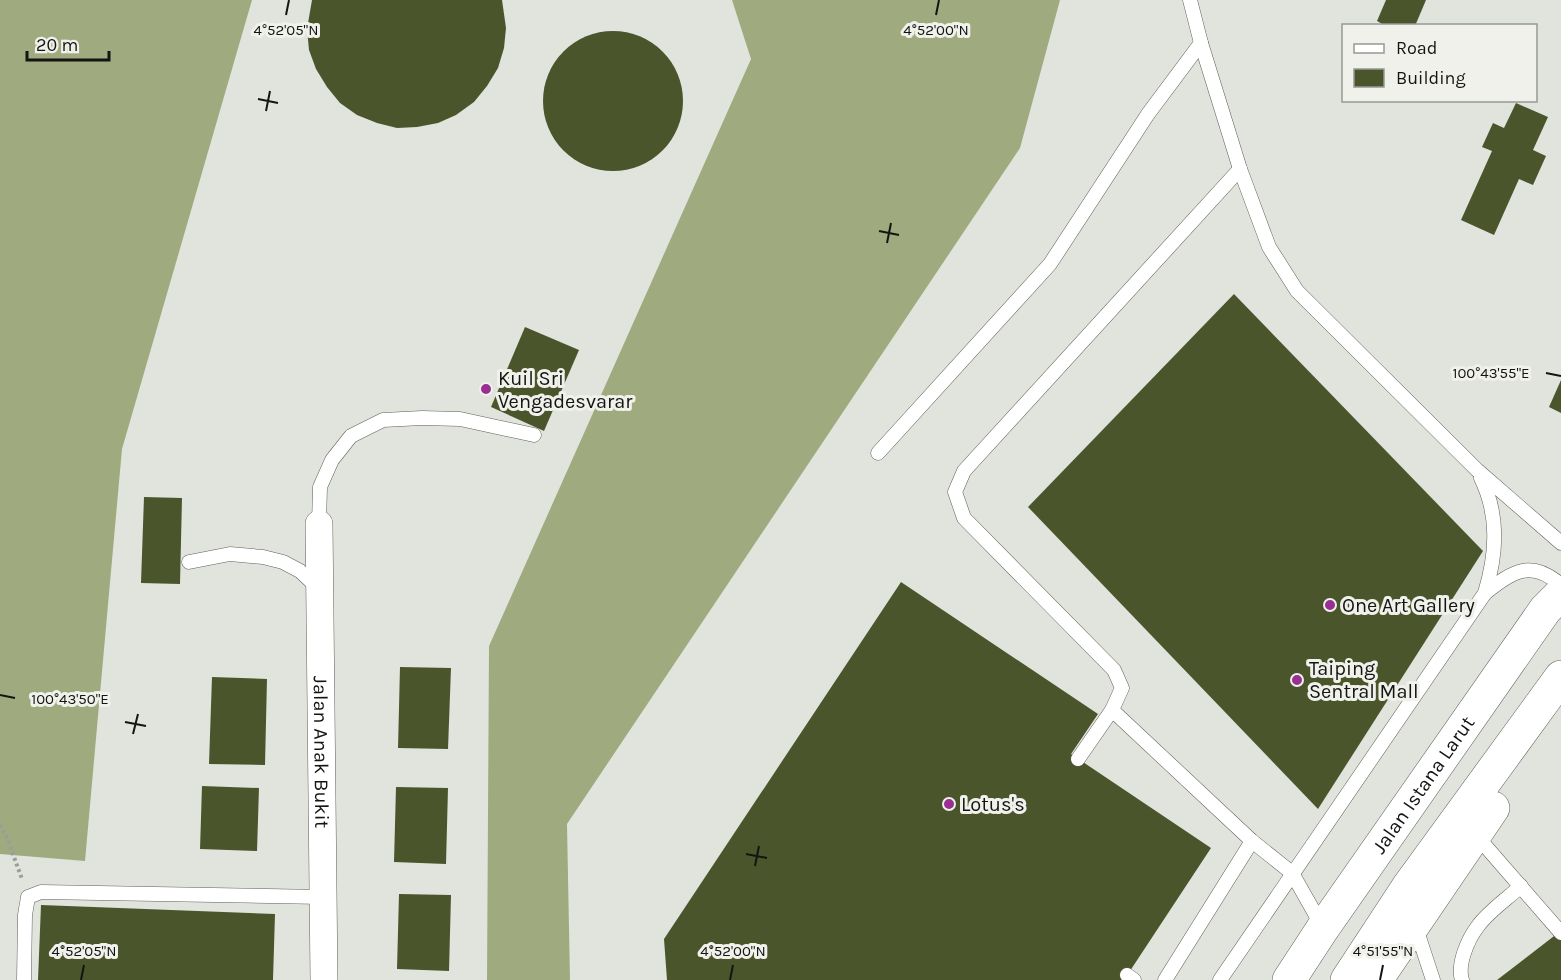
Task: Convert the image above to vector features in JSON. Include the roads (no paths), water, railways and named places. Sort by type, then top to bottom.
[{"type":"main road","name":"Jalan Istana Larut","points":[[1289,980],[1545,610],[1561,594]]},
{"type":"main road","points":[[1347,980],[1408,887],[1561,677]]},
{"type":"main road","points":[[1387,970],[1414,923],[1546,725],[1561,686]]},
{"type":"street","name":"Jalan Anak Bukit","points":[[319,524],[324,980]]},
{"type":"lane","points":[[1190,0],[1240,168],[1269,248],[1297,291],[1477,470],[1561,543]]},
{"type":"lane","points":[[878,453],[1050,264],[1148,114],[1201,43]]},
{"type":"lane","points":[[1078,759],[1112,710],[1122,688],[1114,670],[964,518],[956,492],[964,471],[1240,168]]},
{"type":"lane","points":[[319,524],[320,487],[332,460],[351,436],[383,420],[460,419],[534,435]]},
{"type":"lane","points":[[1220,980],[1485,592],[1493,568],[1496,541],[1489,493],[1477,470]]},
{"type":"lane","points":[[189,562],[230,554],[263,556],[283,562],[300,571],[320,590]]},
{"type":"lane","points":[[1485,592],[1518,570],[1540,570],[1561,585]]},
{"type":"lane","points":[[1112,710],[1252,841],[1292,873],[1323,928]]},
{"type":"lane","points":[[1475,834],[1561,933]]},
{"type":"lane","points":[[1165,980],[1252,841]]},
{"type":"lane","points":[[1462,980],[1459,972],[1467,947],[1478,925],[1521,886]]},
{"type":"lane","points":[[24,980],[25,915],[28,897],[41,892],[323,897]]},
{"type":"lane","points":[[1414,923],[1433,980]]},
{"type":"place","name":"Kuil Sri Vengadesvarar","points":[[486,389]]},
{"type":"place","name":"One Art Gallery","points":[[1330,605]]},
{"type":"place","name":"Taiping Sentral Mall","points":[[1297,680]]},
{"type":"place","name":"Lotus's","points":[[949,804]]}]
